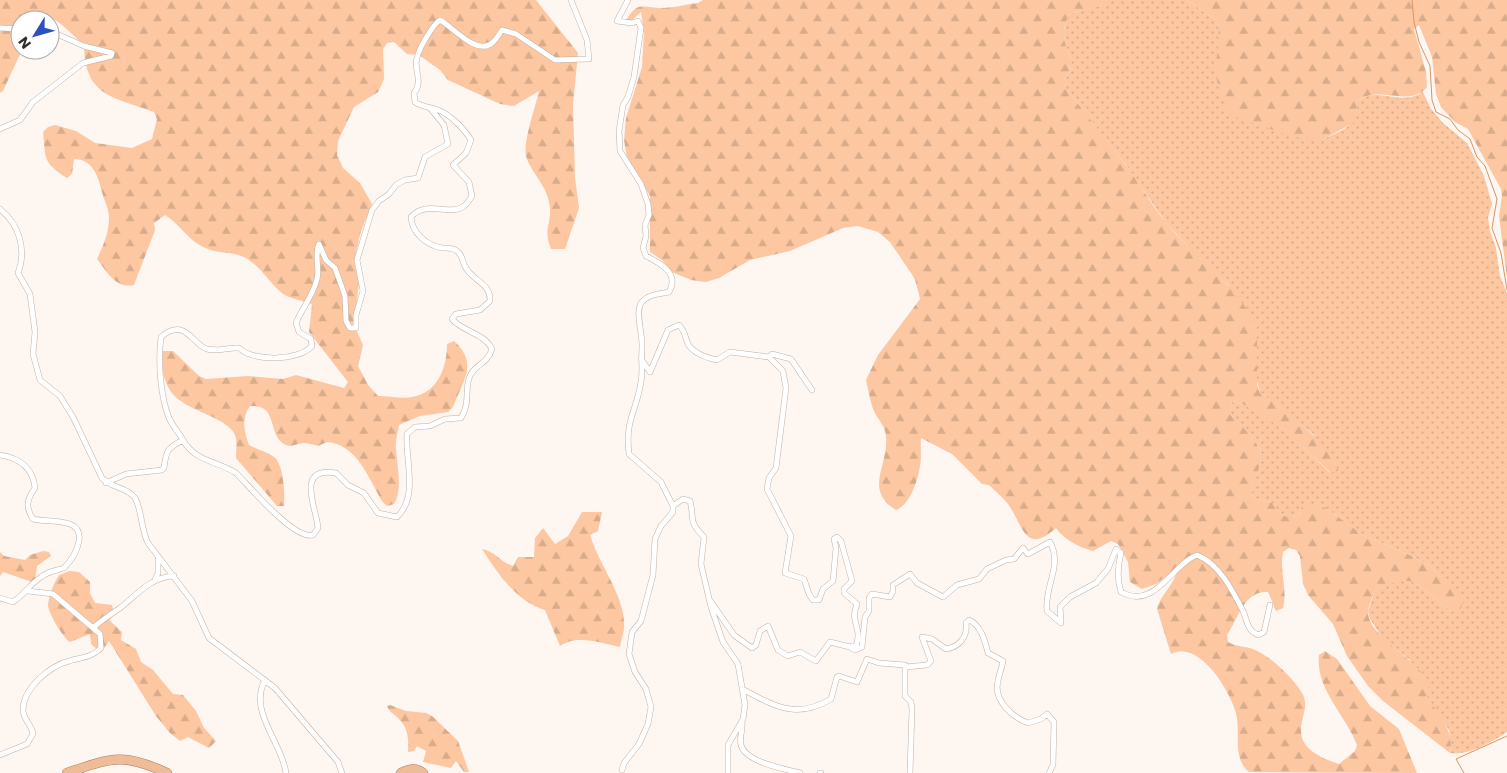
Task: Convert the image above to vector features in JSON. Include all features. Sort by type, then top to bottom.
[{"type":"highway","points":[[67,773],[112,758],[145,762],[167,773]]},
{"type":"highway","points":[[401,773],[409,770],[419,770],[423,773]]},
{"type":"street","points":[[430,108],[444,126],[448,144],[425,157],[418,178],[405,180],[396,185],[389,194],[379,200],[372,210],[357,260],[362,291],[356,315],[356,328],[350,328],[346,321],[345,296],[335,268],[326,260],[319,244],[316,253],[318,277],[306,306],[296,323],[299,332],[311,339],[312,346],[308,350],[294,356],[267,358],[243,353],[239,348],[214,351],[204,349],[190,334],[179,330],[167,332],[161,337],[158,361],[169,419],[186,446],[206,462],[226,467],[236,473],[288,527],[303,534],[313,535],[318,528],[310,490],[313,479],[323,473],[336,474],[348,485],[364,493],[378,513],[397,517],[403,511],[410,487],[407,434],[415,427],[430,426],[445,419],[461,418],[467,404],[468,378],[472,372],[487,361],[492,349],[487,341],[458,326],[452,319],[456,314],[484,308],[490,301],[488,289],[466,268],[458,252],[452,248],[432,246],[413,231],[412,227],[411,217],[416,212],[430,208],[454,209],[464,206],[472,196],[468,182],[453,165],[466,153],[471,140],[462,126],[454,123],[444,113],[415,102],[414,93],[417,90],[419,73],[417,58],[434,24],[440,20],[473,43],[484,46],[492,43],[502,30],[516,34],[554,60],[589,58],[587,40],[571,0]]},
{"type":"street","points":[[622,770],[624,763],[639,744],[648,724],[651,707],[646,690],[635,672],[629,654],[632,632],[641,621],[653,575],[655,539],[661,526],[673,512],[673,506],[661,482],[629,454],[628,425],[641,382],[642,328],[638,313],[641,304],[649,296],[669,292],[672,286],[672,276],[665,267],[646,256],[644,248],[645,225],[649,215],[646,195],[620,151],[620,122],[634,77],[641,28],[638,21],[626,23],[617,21],[628,0]]},
{"type":"street","points":[[0,129],[20,120],[32,102],[83,63],[111,56],[112,53],[84,46],[60,35]]},
{"type":"street","points":[[0,209],[10,216],[22,248],[23,258],[18,273],[30,294],[35,332],[33,354],[40,380],[60,396],[73,416],[97,471],[106,482],[130,493],[134,498],[143,534],[192,601],[209,638],[265,680],[333,755],[342,773]]},
{"type":"street","points":[[641,359],[650,372],[668,330],[679,326],[683,329],[689,346],[708,358],[717,360],[730,352],[769,357],[772,354],[791,360],[812,390]]},
{"type":"street","points":[[769,357],[783,371],[786,388],[776,468],[769,478],[767,489],[791,536],[785,573],[804,579],[808,594],[813,600],[819,600],[824,588],[833,581],[836,548],[834,539],[837,537],[841,541],[852,581],[844,589],[844,593],[856,604],[852,617],[859,638],[856,646],[850,647]]},
{"type":"street","points":[[106,482],[126,474],[162,470],[164,468],[164,456],[170,448],[183,440]]},
{"type":"street","points":[[0,455],[22,462],[34,479],[35,488],[27,499],[28,508],[33,519],[72,524],[78,529],[79,536],[77,549],[72,560],[64,568],[50,571],[39,577],[28,591],[13,602],[0,598]]},
{"type":"street","points":[[673,506],[683,499],[690,501],[690,516],[693,526],[704,537],[701,564],[709,599],[724,642],[738,664],[745,705],[740,742],[741,748],[758,762],[800,773]]},
{"type":"street","points":[[709,599],[734,635],[752,648],[756,645],[760,631],[768,626],[778,650],[782,654],[788,656],[800,652],[816,661],[830,642],[855,650],[862,647],[865,617],[869,611],[869,598],[872,594],[890,597],[893,585],[906,575],[910,574],[917,583],[943,597],[957,585],[979,578],[987,569],[1006,560],[1014,559],[1023,548],[1028,554],[1050,542],[1054,550],[1056,567],[1049,586],[1047,611],[1061,623],[1060,607],[1070,596],[1096,583],[1108,569],[1116,549],[1121,553],[1118,564],[1119,585],[1121,592],[1127,596],[1137,596],[1158,589],[1188,558],[1197,555],[1207,559],[1224,578],[1244,613],[1246,625],[1251,632],[1258,635],[1264,632],[1270,605]]},
{"type":"street","points":[[153,582],[158,573],[158,557]]},
{"type":"street","points":[[94,627],[121,608],[138,591],[153,582],[174,576]]},
{"type":"street","points":[[0,755],[27,744],[33,734],[23,710],[24,700],[33,685],[60,664],[93,656],[101,648],[100,634],[94,627],[54,594],[28,591]]},
{"type":"street","points":[[742,689],[760,700],[790,711],[820,705],[831,698],[837,677],[857,682],[867,659],[906,667],[927,665],[931,661],[922,637],[932,639],[946,649],[956,647],[963,639],[967,629],[966,623],[969,620],[973,622],[984,637],[988,652],[1003,661],[997,682],[1002,702],[1010,714],[1028,724],[1047,714],[1054,722],[1053,765],[1048,773]]},
{"type":"street","points":[[906,667],[905,696],[912,702],[910,773]]},
{"type":"street","points":[[265,680],[260,689],[262,710],[286,773]]},
{"type":"street","points":[[728,773],[728,745],[742,721]]},
{"type":"green space","points":[[0,0],[536,0],[578,53],[573,105],[575,178],[579,208],[565,249],[551,249],[548,237],[549,200],[527,159],[526,153],[527,136],[539,91],[514,106],[500,104],[448,80],[440,70],[419,55],[407,54],[394,42],[387,43],[383,49],[384,79],[378,92],[354,107],[338,141],[337,155],[343,168],[360,183],[372,204],[361,231],[354,261],[359,283],[354,325],[363,345],[358,366],[368,385],[378,396],[404,398],[421,395],[434,385],[439,378],[447,353],[447,344],[454,341],[462,349],[466,357],[467,372],[453,407],[448,412],[420,416],[399,425],[396,440],[399,484],[397,498],[394,504],[387,506],[382,501],[361,464],[346,449],[337,444],[327,442],[318,446],[303,443],[291,446],[286,445],[276,434],[272,420],[265,410],[250,406],[244,420],[249,445],[274,457],[282,473],[284,506],[277,506],[236,458],[236,438],[233,431],[217,419],[186,405],[171,392],[164,377],[158,351],[173,351],[199,376],[206,379],[248,376],[283,379],[296,375],[344,388],[348,382],[309,332],[312,304],[283,294],[250,260],[234,254],[213,251],[197,244],[165,215],[154,223],[155,230],[134,285],[128,286],[117,282],[108,274],[97,259],[108,229],[109,218],[94,170],[86,162],[74,159],[72,174],[67,178],[59,173],[49,164],[45,154],[43,132],[48,127],[55,125],[76,131],[95,143],[132,148],[152,139],[157,119],[154,112],[115,98],[96,85],[90,76],[86,63],[84,46],[60,24],[60,10],[10,10],[10,60],[17,60],[3,91],[0,93]]},
{"type":"green space","points":[[703,0],[1106,0],[1103,5],[1069,14],[1064,33],[1071,61],[1071,66],[1063,82],[1066,89],[1130,171],[1167,224],[1228,286],[1249,312],[1257,327],[1257,385],[1260,392],[1317,439],[1327,450],[1338,471],[1331,473],[1272,421],[1233,401],[1230,407],[1230,414],[1253,439],[1261,454],[1261,461],[1253,486],[1253,498],[1271,502],[1280,513],[1290,517],[1299,515],[1301,508],[1306,504],[1326,508],[1363,535],[1412,556],[1431,567],[1464,600],[1459,613],[1451,611],[1416,583],[1400,581],[1375,590],[1368,609],[1371,623],[1379,634],[1415,665],[1424,676],[1428,686],[1426,696],[1448,730],[1451,745],[1450,753],[1383,701],[1368,686],[1347,656],[1333,624],[1308,595],[1303,584],[1300,556],[1296,550],[1289,548],[1283,552],[1282,566],[1285,593],[1283,608],[1276,611],[1268,592],[1253,596],[1243,607],[1227,635],[1228,642],[1259,652],[1273,661],[1291,678],[1305,700],[1305,710],[1301,725],[1304,743],[1314,753],[1339,764],[1355,751],[1357,745],[1326,691],[1319,667],[1319,655],[1325,651],[1337,659],[1370,706],[1399,729],[1417,773],[1249,772],[1240,760],[1236,713],[1220,681],[1202,660],[1192,654],[1182,651],[1171,654],[1157,609],[1161,598],[1174,580],[1178,567],[1156,584],[1142,589],[1130,582],[1128,562],[1118,544],[1111,541],[1093,551],[1072,542],[1056,528],[1046,536],[1038,539],[1031,538],[1026,534],[1006,501],[989,485],[982,484],[952,454],[921,438],[919,472],[909,498],[896,510],[886,502],[881,494],[879,485],[886,447],[886,433],[873,409],[866,380],[878,355],[920,299],[915,279],[890,242],[878,232],[858,226],[843,228],[790,251],[750,260],[719,278],[706,282],[691,280],[672,272],[662,260],[650,252],[650,196],[627,158],[624,140],[626,118],[642,67],[644,32],[641,12],[630,22],[626,21],[637,8],[671,7],[698,3]]},
{"type":"green space","points":[[1106,0],[1187,0],[1218,21],[1220,36],[1217,56],[1322,140],[1351,123],[1356,111],[1357,102],[1363,98],[1376,95],[1405,98],[1423,92],[1431,109],[1443,123],[1467,143],[1484,176],[1492,204],[1488,218],[1490,231],[1496,248],[1500,276],[1507,293],[1507,732],[1487,744],[1464,752],[1450,753],[1449,730],[1426,696],[1410,660],[1383,639],[1370,619],[1368,611],[1375,590],[1390,583],[1400,581],[1416,583],[1451,611],[1463,600],[1431,567],[1412,556],[1363,535],[1326,508],[1301,508],[1299,515],[1290,517],[1280,513],[1271,502],[1253,498],[1253,486],[1261,456],[1260,450],[1230,414],[1230,407],[1233,401],[1272,421],[1330,473],[1313,434],[1260,392],[1228,285],[1205,265],[1166,223],[1126,165],[1066,89],[1063,82],[1071,66],[1071,61],[1064,33],[1069,14],[1102,5]]},
{"type":"green space","points":[[1187,0],[1507,0],[1507,278],[1499,216],[1502,196],[1501,189],[1468,129],[1455,122],[1441,107],[1436,94],[1432,57],[1419,25],[1414,29],[1426,72],[1427,87],[1420,93],[1412,96],[1374,95],[1365,97],[1357,102],[1356,116],[1353,123],[1322,140],[1294,137],[1230,115],[1218,85],[1218,21]]},
{"type":"green space","points":[[582,512],[602,512],[598,531],[590,535],[620,601],[623,612],[624,629],[620,647],[581,640],[567,642],[560,646],[545,610],[517,594],[494,568],[482,549],[491,552],[513,566],[518,557],[534,557],[535,538],[543,528],[555,544],[568,536]]},
{"type":"green space","points":[[43,551],[49,552],[51,556],[37,566],[35,580],[32,582],[3,572],[0,576],[0,552],[4,556],[25,560],[30,555]]},
{"type":"green space","points":[[69,571],[79,572],[90,582],[90,593],[95,603],[112,605],[114,615],[109,620],[122,632],[121,640],[136,649],[141,662],[153,670],[173,694],[183,695],[196,711],[204,728],[216,741],[209,748],[188,737],[180,741],[170,733],[156,716],[109,641],[101,653],[91,644],[90,634],[70,642],[64,636],[53,619],[48,605],[49,597],[59,575]]},
{"type":"green space","points":[[390,705],[406,711],[426,713],[432,716],[458,741],[469,772],[464,772],[456,761],[451,768],[423,762],[426,751],[417,746],[414,751],[408,752],[406,729],[389,710],[387,706]]},
{"type":"waterway","points":[[1412,0],[1414,22],[1419,42],[1430,66],[1432,100],[1436,112],[1450,119],[1458,130],[1470,139],[1477,157],[1485,166],[1497,199],[1492,228],[1501,253],[1507,290]]},
{"type":"waterway","points":[[1464,773],[1456,759],[1507,736]]}]
